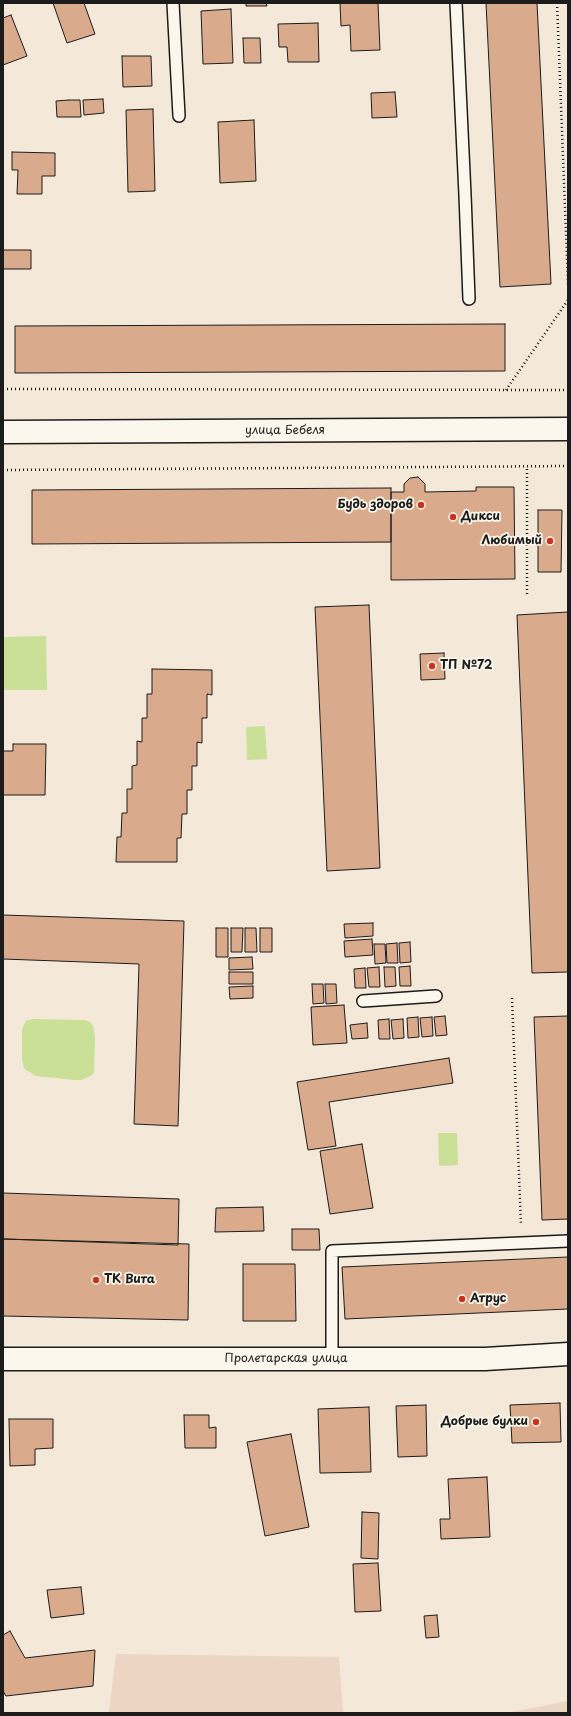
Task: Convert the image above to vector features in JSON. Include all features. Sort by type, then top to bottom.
[{"type":"main road","name":"улица Бебеля","points":[[3,432],[568,429]]},
{"type":"main road","name":"Пролетарская улица","points":[[3,1360],[486,1359],[568,1354]]},
{"type":"lane","points":[[173,3],[179,116]]},
{"type":"lane","points":[[456,3],[465,194],[468,299]]},
{"type":"lane","points":[[363,1001],[436,996]]},
{"type":"lane","points":[[332,1359],[332,1251],[568,1241]]},
{"type":"path","points":[[557,3],[568,284]]},
{"type":"path","points":[[506,390],[568,300]]},
{"type":"path","points":[[3,389],[568,390]]},
{"type":"path","points":[[3,470],[568,466]]},
{"type":"path","points":[[526,594],[528,467]]},
{"type":"path","points":[[512,998],[522,1243]]},
{"type":"shaded area","points":[[116,1654],[339,1657],[343,1713],[109,1713]]},
{"type":"shaded area","points":[[568,1701],[568,1713],[507,1713]]},
{"type":"green space","points":[[46,636],[47,690],[3,690],[3,637]]},
{"type":"green space","points":[[265,726],[267,759],[247,760],[246,727]]},
{"type":"green space","points":[[33,1019],[84,1020],[90,1022],[93,1026],[95,1037],[94,1072],[92,1075],[82,1080],[75,1080],[36,1076],[26,1070],[22,1060],[22,1029],[26,1021]]},
{"type":"green space","points":[[438,1133],[457,1133],[458,1165],[439,1166]]},
{"type":"building","points":[[53,3],[84,3],[95,34],[67,43]]},
{"type":"building","points":[[246,3],[266,3],[267,6],[246,6]]},
{"type":"building","points":[[340,3],[378,3],[380,50],[351,51],[350,25],[341,26]]},
{"type":"building","points":[[486,3],[537,3],[551,284],[500,287]]},
{"type":"building","points":[[231,9],[233,63],[203,64],[201,11]]},
{"type":"building","points":[[11,15],[27,56],[3,65],[3,18]]},
{"type":"building","points":[[318,23],[319,62],[288,62],[287,47],[279,47],[278,24]]},
{"type":"building","points":[[243,38],[260,38],[261,63],[244,63]]},
{"type":"building","points":[[122,56],[151,56],[152,86],[123,87]]},
{"type":"building","points":[[395,92],[397,117],[372,118],[371,93]]},
{"type":"building","points":[[103,99],[104,113],[84,115],[83,100]]},
{"type":"building","points":[[80,100],[81,117],[57,117],[56,101]]},
{"type":"building","points":[[153,109],[155,191],[128,192],[126,110]]},
{"type":"building","points":[[254,120],[256,181],[220,183],[218,122]]},
{"type":"building","points":[[12,152],[55,153],[55,176],[42,176],[42,194],[17,194],[18,170],[12,170]]},
{"type":"building","points":[[3,250],[31,250],[31,269],[3,269]]},
{"type":"building","points":[[505,324],[505,371],[15,373],[15,326]]},
{"type":"building","name":"Дикси","points":[[418,477],[425,484],[425,492],[476,491],[476,487],[514,487],[515,579],[391,580],[391,492],[404,492],[404,484],[410,478]]},
{"type":"building","points":[[391,488],[391,542],[32,544],[32,490]]},
{"type":"building","name":"Любимый","points":[[538,510],[562,510],[561,572],[538,572]]},
{"type":"building","points":[[369,605],[380,868],[327,871],[315,607]]},
{"type":"building","points":[[568,612],[568,972],[532,973],[517,615]]},
{"type":"building","name":"ТП №72","points":[[444,653],[445,679],[421,680],[420,654]]},
{"type":"building","points":[[152,669],[212,670],[212,695],[207,694],[207,718],[202,718],[202,743],[197,742],[197,766],[192,766],[192,790],[187,790],[187,814],[182,814],[181,838],[177,838],[177,862],[116,862],[117,837],[121,837],[122,813],[127,813],[127,789],[132,789],[132,766],[137,765],[137,741],[142,742],[142,718],[147,718],[147,694],[152,694]]},
{"type":"building","points":[[13,744],[46,744],[45,795],[3,795],[3,751],[13,751]]},
{"type":"building","points":[[3,915],[184,921],[178,1126],[134,1124],[139,964],[3,959]]},
{"type":"building","points":[[373,923],[373,936],[345,938],[344,924]]},
{"type":"building","points":[[216,928],[228,928],[228,957],[216,957]]},
{"type":"building","points":[[231,928],[243,928],[242,952],[231,952]]},
{"type":"building","points":[[245,928],[256,928],[257,952],[245,952]]},
{"type":"building","points":[[260,928],[272,928],[272,952],[260,952]]},
{"type":"building","points":[[372,939],[373,955],[345,957],[344,941]]},
{"type":"building","points":[[410,942],[411,962],[400,963],[399,943]]},
{"type":"building","points":[[397,943],[398,963],[387,963],[386,944]]},
{"type":"building","points":[[374,944],[385,944],[386,963],[375,964]]},
{"type":"building","points":[[252,957],[253,969],[229,970],[229,958]]},
{"type":"building","points":[[410,966],[411,986],[400,986],[399,967]]},
{"type":"building","points":[[379,967],[380,987],[369,987],[367,968]]},
{"type":"building","points":[[384,967],[395,967],[396,986],[385,987]]},
{"type":"building","points":[[365,968],[366,988],[355,988],[354,969]]},
{"type":"building","points":[[229,972],[253,972],[253,984],[229,984]]},
{"type":"building","points":[[312,984],[323,984],[324,1003],[313,1004]]},
{"type":"building","points":[[325,984],[336,984],[337,1003],[326,1004]]},
{"type":"building","points":[[253,986],[253,998],[230,999],[229,987]]},
{"type":"building","points":[[344,1005],[347,1043],[313,1045],[311,1007]]},
{"type":"building","points":[[445,1016],[447,1035],[436,1036],[434,1017]]},
{"type":"building","points":[[568,1016],[568,1219],[542,1220],[534,1017]]},
{"type":"building","points":[[418,1017],[419,1037],[408,1038],[407,1018]]},
{"type":"building","points":[[432,1017],[433,1036],[422,1037],[420,1018]]},
{"type":"building","points":[[389,1019],[390,1039],[379,1039],[378,1020]]},
{"type":"building","points":[[403,1019],[404,1038],[393,1039],[391,1020]]},
{"type":"building","points":[[367,1023],[368,1038],[352,1039],[350,1025]]},
{"type":"building","points":[[449,1058],[453,1083],[329,1102],[336,1146],[308,1150],[297,1082]]},
{"type":"building","points":[[362,1144],[373,1208],[330,1214],[320,1151]]},
{"type":"building","points":[[3,1193],[179,1199],[178,1245],[3,1239]]},
{"type":"building","points":[[263,1207],[264,1231],[215,1232],[216,1208]]},
{"type":"building","points":[[292,1229],[319,1229],[320,1250],[292,1250]]},
{"type":"building","name":"ТК Вита","points":[[3,1239],[189,1244],[188,1320],[3,1316]]},
{"type":"building","points":[[568,1257],[568,1309],[345,1319],[342,1267]]},
{"type":"building","points":[[243,1264],[295,1264],[296,1321],[243,1321]]},
{"type":"building","points":[[560,1403],[561,1442],[512,1443],[510,1405]]},
{"type":"building","points":[[426,1405],[427,1456],[398,1457],[396,1406]]},
{"type":"building","points":[[369,1407],[371,1472],[320,1473],[318,1409]]},
{"type":"building","points":[[184,1415],[209,1415],[209,1428],[216,1427],[216,1448],[185,1448]]},
{"type":"building","points":[[9,1419],[53,1419],[53,1448],[35,1449],[35,1465],[10,1466]]},
{"type":"building","points":[[291,1434],[309,1527],[265,1536],[247,1442]]},
{"type":"building","points":[[487,1477],[490,1537],[441,1539],[440,1519],[450,1519],[448,1479]]},
{"type":"building","points":[[362,1512],[379,1513],[378,1559],[361,1558]]},
{"type":"building","points":[[378,1563],[381,1611],[355,1612],[353,1564]]},
{"type":"building","points":[[81,1587],[84,1614],[51,1618],[47,1590]]},
{"type":"building","points":[[437,1615],[439,1637],[426,1638],[424,1616]]},
{"type":"building","points":[[10,1631],[25,1658],[95,1650],[93,1686],[6,1696],[3,1691],[3,1635]]},
{"type":"place","name":"Будь здоров","points":[[421,505]]},
{"type":"place","name":"Дикси","points":[[453,517]]},
{"type":"place","name":"Любимый","points":[[550,541]]},
{"type":"place","name":"ТП №72","points":[[432,666]]},
{"type":"place","name":"ТК Вита","points":[[96,1280]]},
{"type":"place","name":"Атрус","points":[[462,1299]]},
{"type":"place","name":"Добрые булки","points":[[536,1422]]}]
